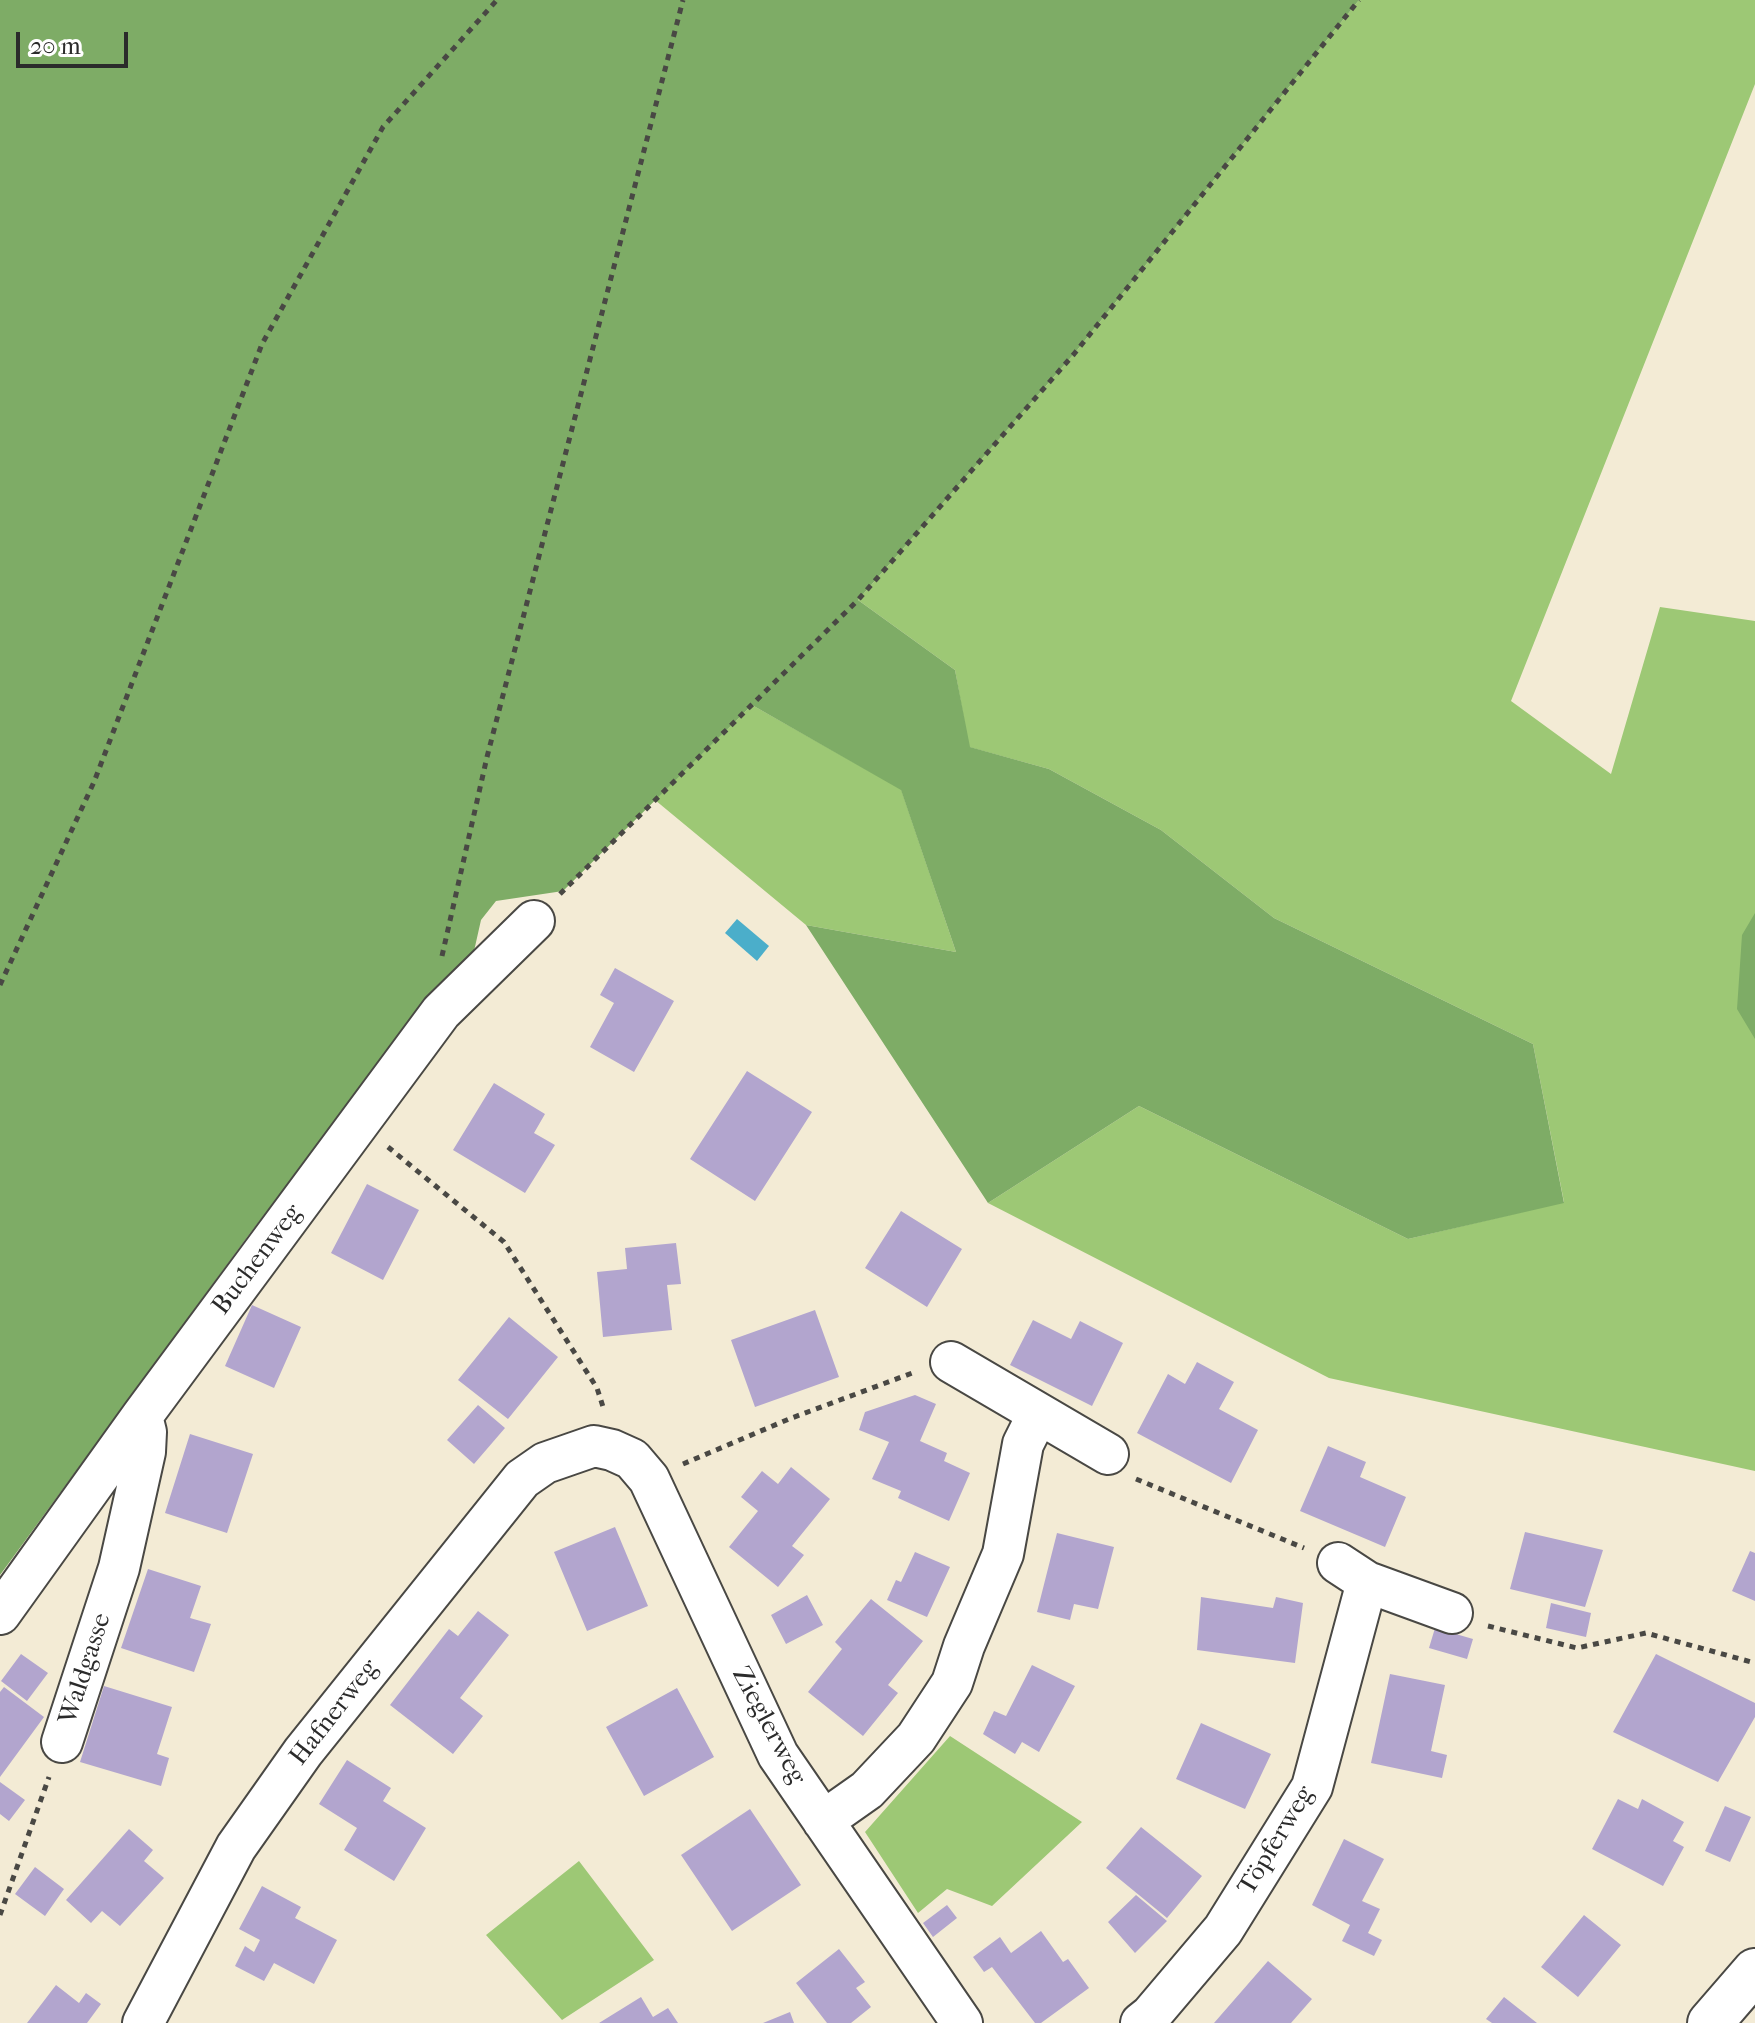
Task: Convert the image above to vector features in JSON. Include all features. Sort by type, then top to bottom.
[{"type":"street","name":"Buchenweg","points":[[0,1614],[142,1416],[441,1012],[534,921]]},
{"type":"street","points":[[934,1367],[1038,1414],[1108,1454]]},
{"type":"street","points":[[823,1821],[867,1790],[916,1738],[952,1683],[964,1646],[1003,1554],[1023,1444],[1038,1414]]},
{"type":"street","name":"Waldgasse","points":[[62,1742],[119,1568],[145,1452],[146,1432],[142,1416]]},
{"type":"street","name":"Zieglerweg","points":[[596,1450],[632,1459],[649,1479],[778,1755],[962,2023]]},
{"type":"street","name":"Hafnerweg","points":[[143,2023],[236,1847],[303,1752],[522,1479],[545,1463],[596,1450]]},
{"type":"street","points":[[1352,1572],[1452,1613]]},
{"type":"street","name":"Töpferweg","points":[[1141,2023],[1223,1930],[1312,1787],[1352,1572]]},
{"type":"street","points":[[1710,2023],[1755,1971]]},
{"type":"path","points":[[0,985],[94,782],[262,344],[383,127],[497,0]]},
{"type":"path","points":[[441,1012],[435,986],[487,757],[683,0]]},
{"type":"path","points":[[534,921],[858,600],[1074,354],[1359,0]]},
{"type":"path","points":[[383,1143],[504,1242],[597,1388],[612,1432],[596,1450]]},
{"type":"path","points":[[649,1479],[789,1419],[934,1367]]},
{"type":"path","points":[[1108,1454],[1123,1474],[1282,1537],[1352,1572]]},
{"type":"path","points":[[1490,1626],[1577,1648],[1646,1633],[1755,1663]]},
{"type":"path","name":"Waldgasse","points":[[0,1915],[62,1742]]},
{"type":"green space","points":[[0,0],[1359,0],[1074,354],[858,600],[955,670],[970,747],[1049,769],[1161,830],[1274,918],[1533,1044],[1564,1203],[1408,1239],[1139,1106],[988,1203],[806,925],[956,952],[901,790],[752,705],[563,891],[496,901],[481,920],[472,960],[422,1008],[248,1236],[0,1575]]},
{"type":"green space","points":[[1359,0],[1755,0],[1755,84],[1511,701],[1611,774],[1660,607],[1755,621],[1755,1471],[1329,1378],[988,1203],[1139,1106],[1408,1239],[1564,1202],[1533,1044],[1274,918],[1161,830],[1049,769],[969,747],[955,670],[858,600],[1074,354]]},
{"type":"green space","points":[[752,705],[901,789],[956,952],[806,925],[655,800]]},
{"type":"green space","points":[[1755,913],[1755,1039],[1737,1009],[1742,935]]},
{"type":"green space","points":[[950,1736],[1082,1822],[992,1906],[947,1889],[918,1913],[865,1832]]},
{"type":"green space","points":[[579,1861],[654,1960],[562,2020],[486,1935]]},
{"type":"water","points":[[737,919],[769,946],[757,961],[725,933]]},
{"type":"building","points":[[615,968],[674,1001],[634,1072],[590,1047],[614,1003],[600,995]]},
{"type":"building","points":[[747,1071],[812,1112],[755,1201],[690,1159]]},
{"type":"building","points":[[494,1083],[545,1114],[534,1133],[555,1145],[525,1193],[453,1150]]},
{"type":"building","points":[[367,1184],[419,1210],[383,1280],[331,1253]]},
{"type":"building","points":[[901,1211],[962,1249],[927,1307],[865,1268]]},
{"type":"building","points":[[676,1243],[681,1284],[667,1285],[672,1330],[603,1337],[597,1272],[627,1269],[625,1248]]},
{"type":"building","points":[[252,1305],[301,1327],[274,1388],[225,1366]]},
{"type":"building","points":[[815,1310],[839,1377],[755,1407],[731,1340]]},
{"type":"building","points":[[509,1317],[558,1357],[508,1419],[458,1380]]},
{"type":"building","points":[[1033,1320],[1071,1339],[1080,1321],[1123,1343],[1092,1406],[1010,1365]]},
{"type":"building","points":[[1197,1362],[1234,1382],[1219,1409],[1258,1430],[1231,1483],[1137,1433],[1168,1374],[1185,1384]]},
{"type":"building","points":[[915,1395],[936,1404],[920,1441],[947,1453],[944,1461],[970,1473],[949,1521],[898,1498],[901,1491],[872,1479],[889,1442],[859,1430],[865,1412]]},
{"type":"building","points":[[478,1405],[505,1428],[474,1464],[447,1440]]},
{"type":"building","points":[[190,1434],[253,1454],[227,1533],[165,1513]]},
{"type":"building","points":[[1328,1446],[1366,1462],[1360,1477],[1406,1497],[1385,1547],[1300,1511]]},
{"type":"building","points":[[791,1467],[830,1499],[792,1546],[804,1555],[778,1587],[729,1547],[758,1511],[741,1497],[762,1471],[778,1484]]},
{"type":"building","points":[[615,1527],[648,1606],[587,1631],[554,1552]]},
{"type":"building","points":[[1525,1532],[1603,1550],[1585,1607],[1510,1589]]},
{"type":"building","points":[[1057,1533],[1114,1547],[1098,1609],[1074,1604],[1070,1620],[1037,1612]]},
{"type":"building","points":[[1750,1551],[1755,1553],[1755,1601],[1732,1591]]},
{"type":"building","points":[[915,1552],[950,1567],[927,1617],[887,1600],[896,1580],[901,1582]]},
{"type":"building","points":[[148,1569],[201,1586],[190,1618],[211,1624],[194,1672],[121,1648]]},
{"type":"building","points":[[807,1595],[823,1625],[786,1644],[771,1615]]},
{"type":"building","points":[[1201,1597],[1273,1608],[1276,1597],[1303,1603],[1295,1663],[1197,1650]]},
{"type":"building","points":[[871,1599],[923,1641],[888,1685],[898,1693],[863,1736],[808,1692],[842,1649],[835,1642]]},
{"type":"building","points":[[1551,1603],[1591,1613],[1586,1637],[1546,1628]]},
{"type":"building","points":[[478,1611],[509,1635],[460,1698],[483,1716],[453,1754],[390,1705],[449,1629],[458,1636]]},
{"type":"building","points":[[1435,1628],[1473,1639],[1467,1659],[1429,1648]]},
{"type":"building","points":[[21,1654],[48,1673],[27,1701],[1,1681]]},
{"type":"building","points":[[1656,1654],[1755,1703],[1755,1717],[1718,1782],[1613,1732]]},
{"type":"building","points":[[1032,1665],[1075,1686],[1039,1752],[1022,1742],[1015,1754],[983,1734],[994,1711],[1006,1716]]},
{"type":"building","points":[[1390,1674],[1445,1685],[1431,1751],[1447,1755],[1442,1778],[1371,1763]]},
{"type":"building","points":[[104,1686],[172,1707],[157,1754],[169,1758],[161,1786],[80,1762]]},
{"type":"building","points":[[4,1687],[44,1717],[0,1777],[0,1692]]},
{"type":"building","points":[[677,1688],[714,1757],[644,1796],[606,1727]]},
{"type":"building","points":[[1201,1723],[1271,1754],[1245,1809],[1176,1779]]},
{"type":"building","points":[[347,1760],[391,1788],[383,1801],[426,1828],[394,1881],[344,1850],[357,1828],[319,1804]]},
{"type":"building","points":[[0,1782],[25,1800],[9,1821],[0,1814]]},
{"type":"building","points":[[1618,1799],[1638,1809],[1642,1799],[1684,1822],[1673,1841],[1684,1847],[1663,1886],[1592,1849]]},
{"type":"building","points":[[1725,1806],[1751,1817],[1730,1862],[1705,1851]]},
{"type":"building","points":[[750,1809],[801,1885],[732,1931],[681,1855]]},
{"type":"building","points":[[1141,1827],[1202,1876],[1167,1918],[1106,1868]]},
{"type":"building","points":[[129,1829],[153,1850],[144,1861],[164,1878],[120,1926],[102,1911],[91,1923],[66,1900]]},
{"type":"building","points":[[1344,1839],[1384,1859],[1362,1901],[1380,1909],[1368,1933],[1382,1940],[1374,1956],[1342,1941],[1350,1925],[1312,1905]]},
{"type":"building","points":[[35,1867],[64,1889],[45,1916],[15,1894]]},
{"type":"building","points":[[262,1886],[301,1907],[295,1918],[337,1940],[314,1984],[274,1963],[264,1981],[235,1966],[245,1946],[254,1952],[260,1940],[239,1929]]},
{"type":"building","points":[[1136,1895],[1167,1921],[1135,1953],[1108,1922]]},
{"type":"building","points":[[947,1905],[957,1918],[933,1937],[923,1923]]},
{"type":"building","points":[[1584,1915],[1621,1945],[1578,1997],[1541,1967]]},
{"type":"building","points":[[1041,1931],[1063,1962],[1068,1959],[1089,1988],[1041,2023],[1035,2023],[992,1967],[984,1972],[973,1957],[1000,1937],[1011,1953]]},
{"type":"building","points":[[839,1949],[865,1982],[856,1988],[871,2007],[851,2023],[827,2023],[796,1983]]},
{"type":"building","points":[[1268,1961],[1312,1999],[1291,2023],[1214,2023]]},
{"type":"building","points":[[56,1985],[79,2003],[86,1993],[101,2004],[87,2023],[27,2023]]},
{"type":"building","points":[[641,1997],[653,2017],[668,2008],[678,2023],[599,2023]]},
{"type":"building","points":[[1504,1997],[1537,2023],[1492,2023],[1486,2019]]},
{"type":"building","points":[[790,2012],[794,2023],[763,2023]]}]
